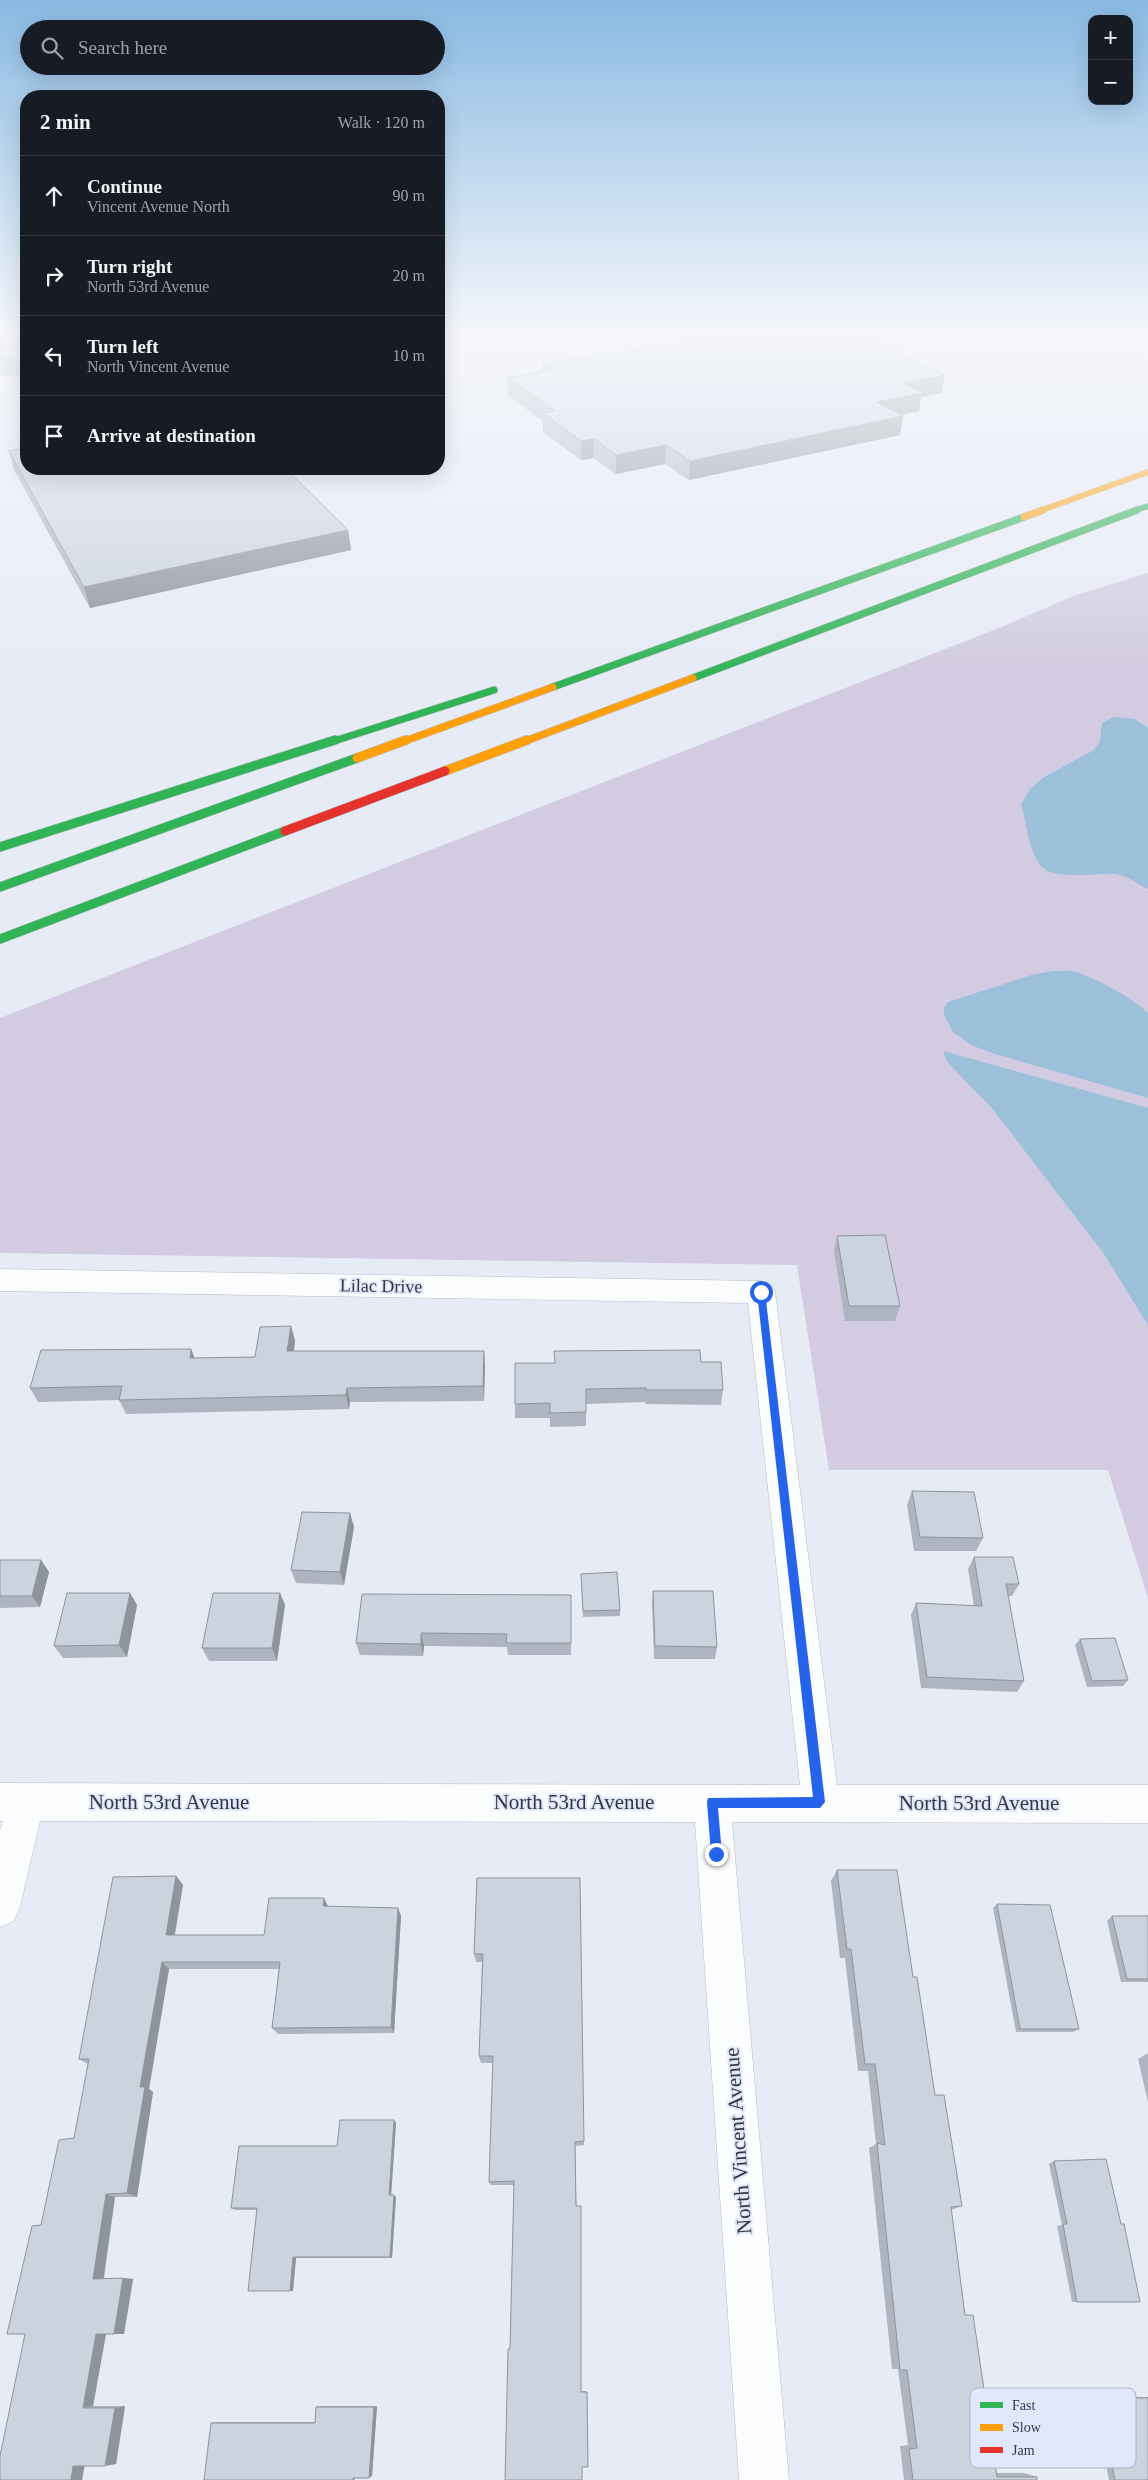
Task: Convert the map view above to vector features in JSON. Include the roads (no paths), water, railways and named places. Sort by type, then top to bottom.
[{"type":"highway","points":[[0,887],[1148,472]]},
{"type":"highway","points":[[0,939],[1148,506]]},
{"type":"highway","points":[[654,638],[915,557]]},
{"type":"highway","points":[[0,847],[503,687]]},
{"type":"highway","points":[[26,942],[220,856]]},
{"type":"street","name":"Lilac Drive","points":[[0,1280],[761,1292],[820,1802]]},
{"type":"street","name":"North 53rd Avenue","points":[[13,1802],[1148,1804]]},
{"type":"street","points":[[0,1907],[13,1802]]},
{"type":"street","name":"North Vincent Avenue","points":[[712,1802],[764,2480]]},
{"type":"water","points":[[1114,717],[1135,719],[1148,728],[1148,889],[1119,875],[1062,874],[1044,868],[1034,855],[1021,804],[1030,789],[1044,777],[1094,750],[1100,741],[1102,723]]},
{"type":"water","points":[[1053,971],[1073,971],[1085,975],[1124,995],[1148,1013],[1148,1098],[995,1054],[971,1045],[953,1032],[944,1015],[944,1008],[948,1002],[1035,974]]},
{"type":"water","points":[[943,1051],[1148,1108],[1148,1325],[1104,1254],[991,1107],[947,1062]]}]
